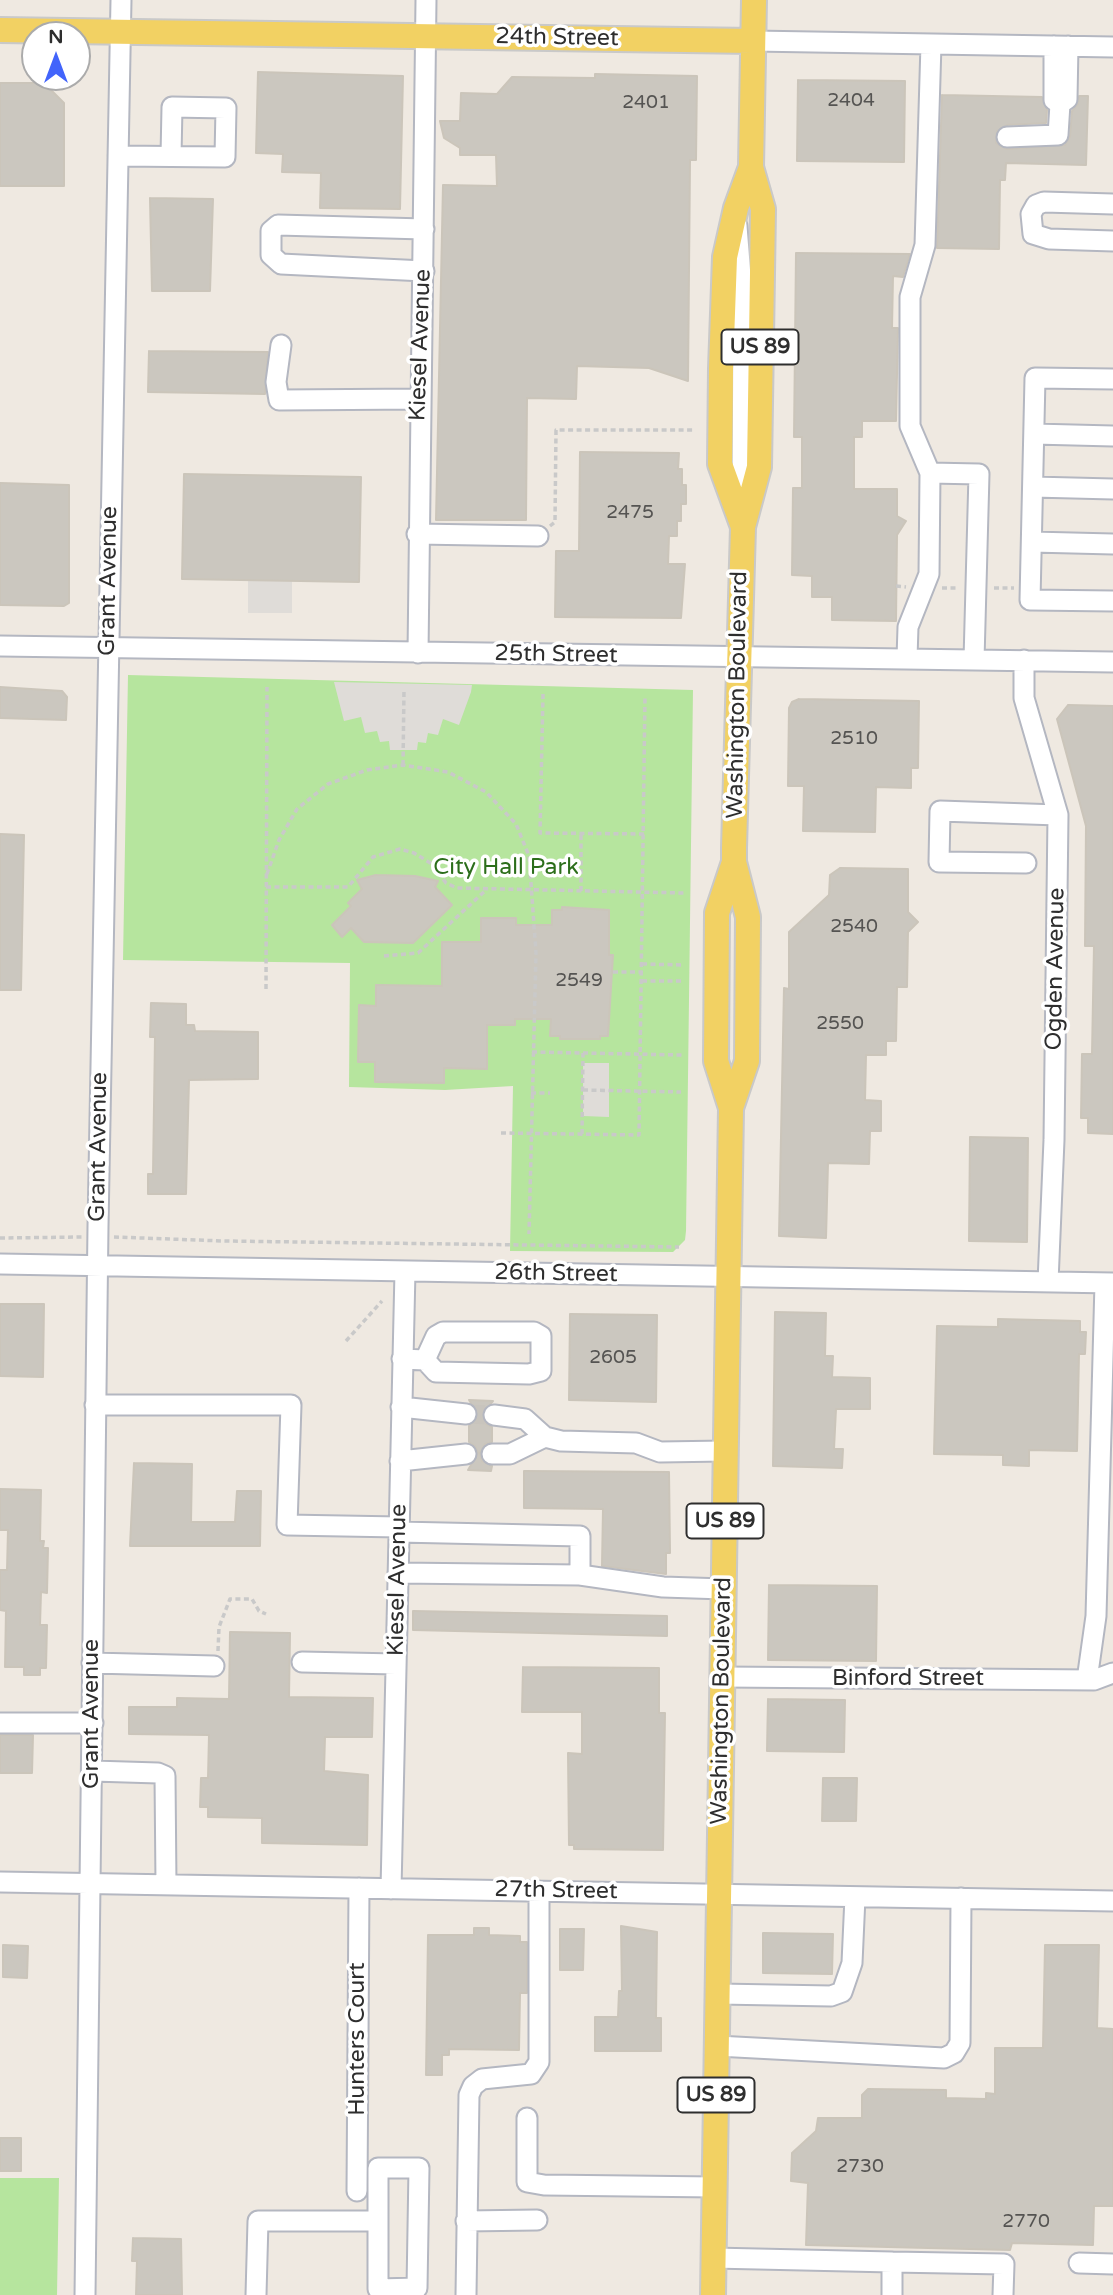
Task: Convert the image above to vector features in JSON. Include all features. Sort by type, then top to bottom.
[{"type":"main road","name":"Washington Boulevard","points":[[713,2295],[730,1108],[747,1061],[748,917],[734,862],[737,657],[743,527],[759,467],[762,209],[751,167],[754,0]]},
{"type":"main road","name":"24th Street","points":[[0,30],[753,41]]},
{"type":"main road","name":"Washington Boulevard","points":[[743,527],[720,464],[725,257],[736,208],[751,167]]},
{"type":"street","name":"Grant Avenue","points":[[85,2295],[93,1771],[95,1405],[121,0]]},
{"type":"street","name":"Kiesel Avenue","points":[[418,653],[417,534],[424,271],[426,0]]},
{"type":"street","name":"24th Street","points":[[753,41],[1113,47]]},
{"type":"street","points":[[907,658],[908,627],[929,574],[930,473],[910,426],[910,297],[925,245],[931,44]]},
{"type":"street","points":[[1007,137],[1058,135],[1060,104],[1067,99],[1061,46]]},
{"type":"street","points":[[118,156],[171,156]]},
{"type":"street","points":[[1113,204],[1044,202],[1036,205],[1031,214],[1033,234],[1049,239],[1113,241]]},
{"type":"street","points":[[424,229],[278,225],[271,231],[271,255],[281,264],[424,271]]},
{"type":"street","points":[[281,345],[276,382],[279,400],[419,399]]},
{"type":"street","points":[[1113,379],[1035,378],[1030,600],[1113,601]]},
{"type":"street","points":[[1034,435],[1113,436]]},
{"type":"street","points":[[930,473],[979,474],[974,660]]},
{"type":"street","points":[[1033,487],[1113,489]]},
{"type":"street","points":[[417,534],[538,536]]},
{"type":"street","points":[[1031,542],[1113,544]]},
{"type":"street","name":"25th Street","points":[[0,646],[1113,662]]},
{"type":"street","name":"Ogden Avenue","points":[[1024,660],[1026,704],[1058,815],[1054,1140],[1048,1282]]},
{"type":"street","points":[[1026,863],[939,862],[940,811],[1058,815]]},
{"type":"street","name":"26th Street","points":[[0,1264],[1109,1283]]},
{"type":"street","name":"Kiesel Avenue","points":[[391,1889],[405,1271]]},
{"type":"street","points":[[1109,1283],[1091,1680],[1113,1673]]},
{"type":"street","points":[[402,1359],[425,1360],[436,1372],[529,1374],[541,1371],[541,1336],[534,1332],[443,1332],[436,1336],[425,1360]]},
{"type":"street","points":[[95,1405],[291,1405],[287,1525],[580,1536],[580,1575]]},
{"type":"street","points":[[401,1407],[466,1414]]},
{"type":"street","points":[[494,1415],[525,1419],[545,1437],[561,1441],[636,1443],[660,1451],[725,1451]]},
{"type":"street","points":[[492,1454],[510,1454],[545,1437]]},
{"type":"street","points":[[400,1461],[466,1454]]},
{"type":"street","points":[[398,1573],[580,1575],[663,1587],[724,1589]]},
{"type":"street","points":[[302,1662],[396,1664]]},
{"type":"street","points":[[92,1663],[214,1666]]},
{"type":"street","name":"Binford Street","points":[[723,1678],[1091,1680]]},
{"type":"street","points":[[0,1723],[93,1723]]},
{"type":"street","points":[[93,1771],[158,1773],[165,1776],[166,1885]]},
{"type":"street","name":"27th Street","points":[[0,1882],[1113,1901]]},
{"type":"street","name":"Hunters Court","points":[[357,2190],[359,1888]]},
{"type":"street","points":[[466,2295],[470,2095],[473,2085],[482,2079],[531,2074],[539,2062],[539,1891]]},
{"type":"street","points":[[719,1994],[831,1996],[842,1992],[852,1963],[855,1897]]},
{"type":"street","points":[[717,2046],[944,2058],[954,2053],[960,2043],[961,1898]]},
{"type":"street","points":[[527,2118],[527,2182],[544,2185],[715,2187]]},
{"type":"street","points":[[378,2168],[419,2168],[417,2288],[378,2288],[377,2221],[378,2168]]},
{"type":"street","points":[[466,2221],[537,2220]]},
{"type":"street","points":[[256,2295],[258,2221],[377,2221]]},
{"type":"street","points":[[713,2258],[1004,2264],[1003,2295]]},
{"type":"street","points":[[892,2262],[892,2295]]},
{"type":"street","points":[[1079,2263],[1113,2264]]},
{"type":"path","points":[[538,536],[555,522],[556,430],[693,430]]},
{"type":"path","points":[[990,588],[1015,588]]},
{"type":"path","points":[[266,989],[267,687]]},
{"type":"path","points":[[403,765],[404,690]]},
{"type":"path","points":[[543,694],[540,832],[644,834]]},
{"type":"path","points":[[502,1133],[639,1135],[645,696]]},
{"type":"path","points":[[267,874],[279,840],[297,809],[328,784],[367,769],[403,765],[447,772],[486,793],[516,824],[529,856],[536,953],[529,1234]]},
{"type":"path","points":[[581,891],[582,834]]},
{"type":"path","points":[[267,887],[348,887],[373,857],[400,849],[414,853],[432,864],[446,883],[457,888],[684,893]]},
{"type":"path","points":[[384,956],[418,953],[486,889]]},
{"type":"path","points":[[642,964],[682,965]]},
{"type":"path","points":[[612,972],[642,972]]},
{"type":"path","points":[[642,981],[682,981]]},
{"type":"path","points":[[532,1052],[682,1055]]},
{"type":"path","points":[[582,1134],[583,1053]]},
{"type":"path","points":[[583,1090],[681,1092]]},
{"type":"path","points":[[531,1093],[550,1093]]},
{"type":"path","points":[[0,1238],[98,1237],[678,1247]]},
{"type":"path","points":[[346,1341],[382,1301]]},
{"type":"path","points":[[214,1666],[217,1666],[219,1627],[230,1600],[252,1599],[259,1611],[266,1614]]},
{"type":"green space","name":"City Hall Park","points":[[128,675],[693,690],[686,1231],[685,1240],[673,1252],[510,1251],[513,1086],[445,1090],[349,1087],[350,963],[123,960]]},
{"type":"green space","points":[[0,2178],[59,2178],[57,2295],[0,2295]]},
{"type":"shaded area","points":[[248,580],[292,581],[292,613],[248,613]]},
{"type":"shaded area","points":[[334,682],[472,685],[459,725],[443,719],[438,735],[428,733],[426,743],[418,742],[417,750],[390,750],[389,741],[380,742],[377,731],[365,733],[361,717],[344,721]]},
{"type":"shaded area","points":[[583,1063],[609,1063],[609,1117],[583,1116]]},
{"type":"building","points":[[258,72],[403,76],[400,209],[320,208],[321,173],[282,172],[283,154],[256,153]]},
{"type":"building","points":[[595,74],[697,76],[696,160],[690,160],[688,381],[649,368],[577,366],[576,399],[527,398],[526,520],[436,520],[443,185],[497,186],[496,155],[460,155],[460,148],[444,138],[440,121],[460,121],[461,93],[497,94],[512,77],[595,78]]},
{"type":"building","points":[[798,80],[905,81],[904,162],[797,161]]},
{"type":"building","points":[[0,83],[21,83],[21,91],[52,91],[64,103],[64,186],[0,186]]},
{"type":"building","points":[[942,95],[1042,97],[1047,110],[1046,123],[1007,125],[997,131],[996,143],[1007,149],[1065,145],[1070,136],[1072,111],[1078,104],[1079,96],[1088,96],[1086,165],[1006,163],[1005,180],[1000,180],[999,249],[937,248]]},
{"type":"building","points":[[150,198],[213,199],[210,291],[152,291]]},
{"type":"building","points":[[796,253],[910,254],[903,277],[893,276],[892,328],[898,328],[896,421],[862,421],[862,437],[854,437],[854,489],[897,489],[897,516],[906,521],[897,535],[896,621],[832,620],[832,597],[812,597],[812,576],[792,575],[793,488],[802,488],[802,437],[794,437]]},
{"type":"building","points":[[149,351],[268,352],[265,394],[148,392]]},
{"type":"building","points":[[580,452],[679,453],[678,469],[682,469],[682,485],[686,485],[686,504],[681,504],[681,521],[677,521],[677,536],[669,536],[668,564],[685,564],[681,618],[555,617],[556,551],[579,551]]},
{"type":"building","points":[[184,474],[361,477],[359,582],[182,579]]},
{"type":"building","points":[[0,483],[69,485],[69,603],[64,606],[0,605]]},
{"type":"building","points":[[0,687],[62,691],[67,697],[66,720],[0,718]]},
{"type":"building","points":[[799,699],[919,701],[918,768],[911,768],[911,788],[876,787],[875,832],[803,831],[804,786],[788,786],[789,708],[792,702]]},
{"type":"building","points":[[1068,705],[1113,706],[1113,1134],[1088,1133],[1088,1118],[1081,1118],[1082,1054],[1092,1054],[1094,946],[1085,946],[1086,826],[1057,719]]},
{"type":"building","points":[[0,834],[24,835],[21,990],[0,990]]},
{"type":"building","points":[[840,868],[908,869],[908,912],[918,922],[908,932],[907,987],[897,987],[896,1041],[886,1041],[886,1055],[866,1055],[865,1100],[881,1101],[881,1131],[870,1131],[869,1164],[828,1163],[826,1238],[779,1236],[784,988],[789,989],[789,932],[829,895],[830,875]]},
{"type":"building","points":[[376,875],[415,876],[438,881],[435,887],[452,905],[413,943],[364,942],[351,928],[342,937],[332,925],[351,906],[348,903],[362,889],[357,880]]},
{"type":"building","points":[[562,907],[609,910],[609,955],[613,955],[608,1036],[600,1036],[600,1039],[560,1039],[560,1036],[550,1036],[551,1019],[515,1019],[515,1025],[487,1025],[487,1069],[444,1068],[444,1083],[375,1082],[375,1062],[358,1062],[359,1005],[376,1006],[376,985],[442,986],[442,942],[481,942],[481,918],[516,918],[516,925],[552,925],[552,910],[562,910]]},
{"type":"building","points":[[151,1003],[186,1004],[186,1025],[194,1025],[195,1031],[258,1032],[258,1079],[189,1080],[186,1194],[148,1194],[148,1174],[153,1174],[155,1037],[150,1037]]},
{"type":"building","points":[[970,1137],[1028,1138],[1027,1242],[969,1241]]},
{"type":"building","points":[[0,1304],[44,1304],[43,1377],[0,1376]]},
{"type":"building","points":[[775,1312],[826,1313],[825,1356],[833,1356],[832,1377],[870,1378],[870,1409],[836,1409],[834,1449],[843,1449],[842,1468],[773,1466]]},
{"type":"building","points":[[570,1314],[657,1315],[656,1402],[569,1400]]},
{"type":"building","points":[[998,1319],[1080,1321],[1080,1332],[1086,1332],[1085,1354],[1079,1354],[1077,1451],[1029,1450],[1029,1466],[1003,1465],[1003,1455],[934,1454],[937,1326],[998,1327]]},
{"type":"building","points":[[469,1400],[493,1401],[482,1414],[486,1424],[492,1427],[492,1442],[485,1444],[480,1453],[482,1461],[492,1466],[491,1471],[468,1470],[478,1453],[475,1446],[469,1442],[469,1426],[478,1415]]},
{"type":"building","points":[[134,1463],[192,1464],[191,1522],[235,1522],[237,1491],[261,1491],[260,1546],[130,1546]]},
{"type":"building","points":[[524,1471],[669,1472],[670,1553],[666,1553],[666,1574],[602,1566],[603,1509],[524,1508]]},
{"type":"building","points":[[0,1489],[41,1490],[40,1541],[44,1541],[43,1548],[48,1548],[47,1593],[41,1592],[40,1625],[47,1625],[46,1668],[40,1668],[40,1675],[24,1675],[24,1667],[5,1667],[6,1611],[0,1610],[0,1570],[7,1570],[8,1530],[0,1530]]},
{"type":"building","points":[[769,1585],[877,1586],[876,1661],[768,1660]]},
{"type":"building","points":[[413,1611],[667,1616],[667,1636],[413,1630]]},
{"type":"building","points":[[230,1632],[290,1633],[289,1697],[373,1698],[372,1737],[325,1737],[324,1771],[368,1775],[367,1845],[262,1843],[262,1818],[208,1817],[208,1807],[200,1807],[201,1778],[208,1778],[209,1735],[129,1734],[129,1707],[177,1707],[177,1698],[229,1699]]},
{"type":"building","points":[[523,1667],[659,1668],[659,1713],[665,1713],[663,1850],[574,1849],[574,1845],[569,1845],[568,1753],[582,1754],[582,1712],[522,1712]]},
{"type":"building","points":[[768,1699],[845,1700],[844,1752],[767,1751]]},
{"type":"building","points":[[0,1735],[33,1735],[32,1773],[0,1773]]},
{"type":"building","points":[[823,1778],[857,1778],[856,1821],[822,1821]]},
{"type":"building","points":[[621,1926],[657,1932],[656,2018],[661,2018],[661,2051],[595,2051],[595,2017],[618,2017],[619,1991],[622,1991]]},
{"type":"building","points":[[474,1928],[489,1928],[489,1935],[520,1936],[520,1942],[527,1942],[527,1993],[520,1993],[519,2050],[449,2049],[449,2055],[442,2055],[442,2075],[426,2075],[428,1935],[474,1935]]},
{"type":"building","points":[[560,1929],[584,1929],[583,1970],[560,1970]]},
{"type":"building","points":[[763,1933],[833,1934],[832,1974],[763,1973]]},
{"type":"building","points":[[3,1945],[28,1946],[27,1978],[3,1977]]},
{"type":"building","points":[[1045,1945],[1099,1945],[1097,2028],[1113,2029],[1113,2206],[1094,2206],[1093,2245],[1012,2243],[1010,2250],[806,2245],[808,2183],[791,2181],[792,2153],[816,2131],[818,2118],[862,2118],[862,2095],[868,2089],[946,2090],[946,2098],[986,2099],[986,2093],[995,2094],[995,2048],[1043,2048]]},
{"type":"building","points":[[0,2138],[21,2138],[21,2171],[0,2171]]},
{"type":"building","points":[[133,2238],[181,2239],[182,2295],[136,2295],[137,2261],[132,2261]]},
{"type":"tunnel","points":[[466,1414],[494,1415]]}]
